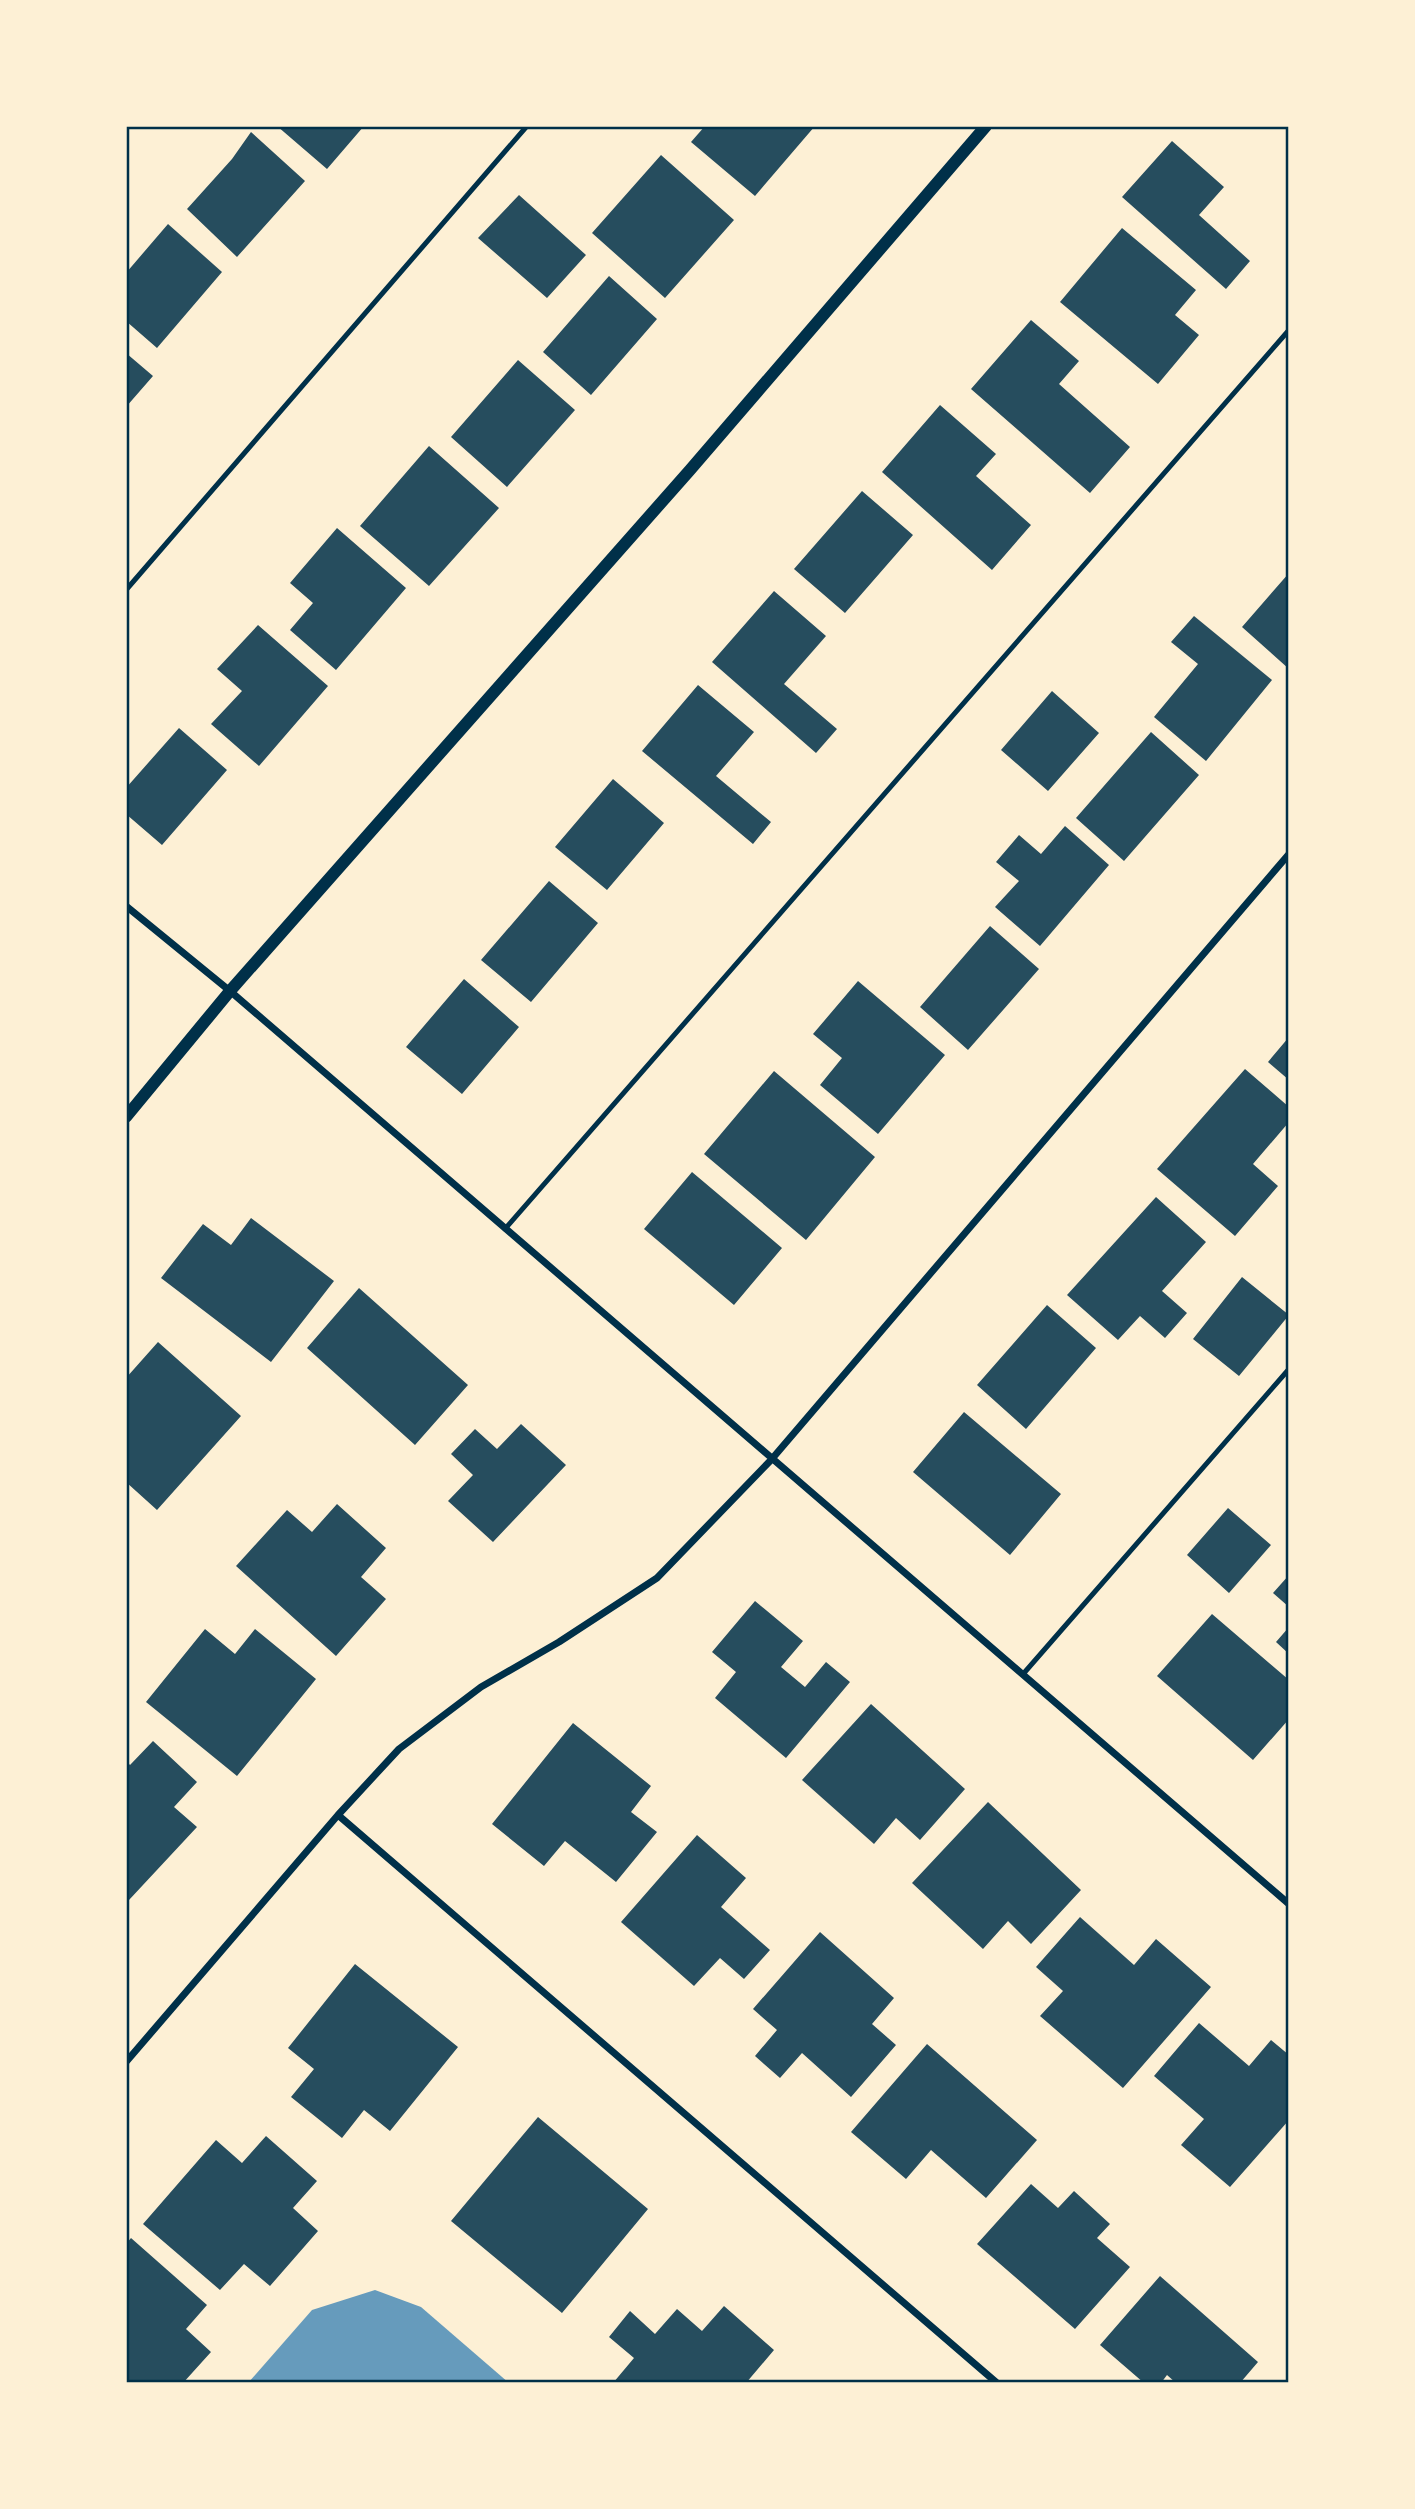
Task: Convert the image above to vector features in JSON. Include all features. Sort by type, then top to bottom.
[{"type":"street","points":[[126,1117],[230,991],[690,470],[986,126]]},
{"type":"street","points":[[126,2062],[338,1815],[399,1749],[481,1687],[559,1642],[657,1578],[771,1460],[1289,855]]},
{"type":"street","points":[[126,906],[230,991],[771,1460],[1024,1673],[1289,1903]]},
{"type":"street","points":[[338,1815],[997,2383]]},
{"type":"lane","points":[[126,590],[527,126]]},
{"type":"lane","points":[[505,1229],[1289,330]]},
{"type":"lane","points":[[1024,1673],[1289,1369]]},
{"type":"water","points":[[375,2290],[421,2307],[509,2383],[248,2383],[312,2310]]},
{"type":"building","points":[[277,126],[364,126],[327,169]]},
{"type":"building","points":[[705,126],[815,126],[755,196],[691,142]]},
{"type":"building","points":[[251,132],[305,181],[237,257],[187,209],[232,159]]},
{"type":"building","points":[[1172,141],[1224,187],[1199,215],[1250,261],[1226,289],[1122,197]]},
{"type":"building","points":[[661,155],[734,220],[665,298],[592,233]]},
{"type":"building","points":[[519,195],[586,255],[547,298],[478,238]]},
{"type":"building","points":[[168,224],[222,272],[157,348],[126,321],[126,273]]},
{"type":"building","points":[[1122,228],[1196,290],[1175,315],[1199,335],[1158,384],[1060,302]]},
{"type":"building","points":[[609,276],[657,319],[591,395],[543,352]]},
{"type":"building","points":[[1031,320],[1079,361],[1059,384],[1130,447],[1090,493],[971,389]]},
{"type":"building","points":[[126,353],[153,376],[126,407]]},
{"type":"building","points":[[518,360],[575,410],[507,487],[451,437]]},
{"type":"building","points":[[940,405],[996,454],[976,476],[1031,525],[992,570],[882,472]]},
{"type":"building","points":[[429,446],[499,508],[429,586],[360,526]]},
{"type":"building","points":[[862,491],[913,535],[845,613],[794,569]]},
{"type":"building","points":[[337,528],[406,588],[336,670],[290,630],[313,603],[290,583]]},
{"type":"building","points":[[1289,573],[1289,669],[1242,627]]},
{"type":"building","points":[[774,591],[826,636],[784,684],[837,729],[816,753],[712,662]]},
{"type":"building","points":[[1194,616],[1272,680],[1206,761],[1154,717],[1198,664],[1171,642]]},
{"type":"building","points":[[258,625],[328,686],[259,766],[211,724],[242,691],[217,669]]},
{"type":"building","points":[[698,685],[754,732],[716,776],[771,822],[753,844],[642,751]]},
{"type":"building","points":[[1052,691],[1099,733],[1048,791],[1001,750]]},
{"type":"building","points":[[179,728],[227,770],[162,845],[126,814],[126,788]]},
{"type":"building","points":[[1151,732],[1199,775],[1124,861],[1076,818]]},
{"type":"building","points":[[613,779],[664,823],[607,890],[555,847]]},
{"type":"building","points":[[1065,826],[1109,865],[1040,946],[995,907],[1019,881],[996,862],[1019,835],[1041,854]]},
{"type":"building","points":[[549,881],[598,923],[531,1002],[481,960]]},
{"type":"building","points":[[990,926],[1039,969],[968,1050],[920,1007]]},
{"type":"building","points":[[464,979],[519,1027],[462,1094],[406,1047]]},
{"type":"building","points":[[858,981],[945,1055],[878,1134],[820,1085],[842,1058],[813,1034]]},
{"type":"building","points":[[1289,1037],[1289,1080],[1268,1062]]},
{"type":"building","points":[[1245,1069],[1289,1107],[1289,1122],[1253,1164],[1278,1186],[1235,1236],[1157,1169]]},
{"type":"building","points":[[774,1071],[875,1157],[806,1240],[704,1154]]},
{"type":"building","points":[[692,1172],[782,1248],[734,1305],[644,1229]]},
{"type":"building","points":[[1156,1197],[1206,1242],[1162,1291],[1187,1313],[1165,1338],[1140,1316],[1118,1340],[1067,1295]]},
{"type":"building","points":[[251,1218],[334,1281],[271,1362],[161,1278],[203,1224],[231,1245]]},
{"type":"building","points":[[1242,1277],[1289,1315],[1239,1376],[1193,1339]]},
{"type":"building","points":[[359,1288],[468,1385],[415,1445],[307,1348]]},
{"type":"building","points":[[1047,1305],[1096,1348],[1026,1429],[977,1385]]},
{"type":"building","points":[[158,1342],[241,1416],[157,1510],[126,1482],[126,1378]]},
{"type":"building","points":[[964,1412],[1061,1494],[1010,1555],[913,1472]]},
{"type":"building","points":[[521,1424],[566,1465],[493,1542],[448,1501],[473,1475],[451,1454],[475,1429],[497,1449]]},
{"type":"building","points":[[337,1504],[386,1548],[361,1577],[386,1599],[336,1656],[236,1566],[287,1510],[312,1532]]},
{"type":"building","points":[[1228,1508],[1271,1545],[1229,1593],[1187,1555]]},
{"type":"building","points":[[1289,1575],[1289,1607],[1273,1593]]},
{"type":"building","points":[[755,1601],[803,1641],[781,1667],[805,1687],[826,1662],[850,1682],[786,1758],[715,1698],[736,1672],[712,1652]]},
{"type":"building","points":[[1212,1614],[1289,1680],[1289,1719],[1253,1760],[1157,1676]]},
{"type":"building","points":[[1289,1627],[1289,1654],[1276,1642]]},
{"type":"building","points":[[205,1629],[235,1654],[255,1629],[316,1679],[237,1776],[146,1702]]},
{"type":"building","points":[[871,1704],[965,1789],[920,1840],[896,1818],[874,1844],[802,1780]]},
{"type":"building","points":[[573,1723],[651,1786],[631,1812],[657,1832],[616,1882],[565,1841],[544,1866],[492,1824]]},
{"type":"building","points":[[153,1741],[197,1782],[174,1807],[197,1827],[129,1900],[126,1897],[126,1761],[130,1765]]},
{"type":"building","points":[[988,1802],[1081,1890],[1031,1944],[1008,1921],[983,1949],[912,1883]]},
{"type":"building","points":[[697,1835],[746,1878],[721,1907],[770,1950],[744,1979],[720,1958],[694,1986],[621,1922]]},
{"type":"building","points":[[1080,1917],[1134,1965],[1156,1939],[1211,1987],[1123,2088],[1040,2016],[1063,1991],[1036,1967]]},
{"type":"building","points":[[820,1932],[894,1998],[872,2024],[896,2045],[851,2097],[802,2053],[780,2078],[755,2056],[777,2030],[753,2009]]},
{"type":"building","points":[[355,1964],[458,2047],[390,2131],[364,2110],[342,2138],[291,2097],[314,2069],[288,2048]]},
{"type":"building","points":[[1199,2023],[1249,2066],[1271,2040],[1289,2055],[1289,2120],[1230,2187],[1181,2145],[1204,2119],[1154,2076]]},
{"type":"building","points":[[927,2044],[1037,2140],[986,2198],[931,2150],[906,2179],[851,2132]]},
{"type":"building","points":[[538,2117],[648,2209],[562,2313],[451,2221]]},
{"type":"building","points":[[266,2136],[317,2181],[293,2208],[318,2231],[270,2286],[244,2264],[220,2290],[143,2224],[216,2140],[242,2163]]},
{"type":"building","points":[[1031,2184],[1058,2208],[1074,2191],[1110,2224],[1097,2238],[1130,2267],[1075,2329],[977,2244]]},
{"type":"building","points":[[131,2238],[207,2305],[186,2329],[211,2352],[183,2383],[126,2383],[126,2244]]},
{"type":"building","points":[[1160,2276],[1258,2362],[1240,2383],[1176,2383],[1167,2375],[1161,2383],[1144,2383],[1100,2345]]},
{"type":"building","points":[[724,2306],[774,2350],[746,2383],[613,2383],[634,2358],[609,2337],[630,2311],[655,2334],[677,2309],[702,2331]]}]
